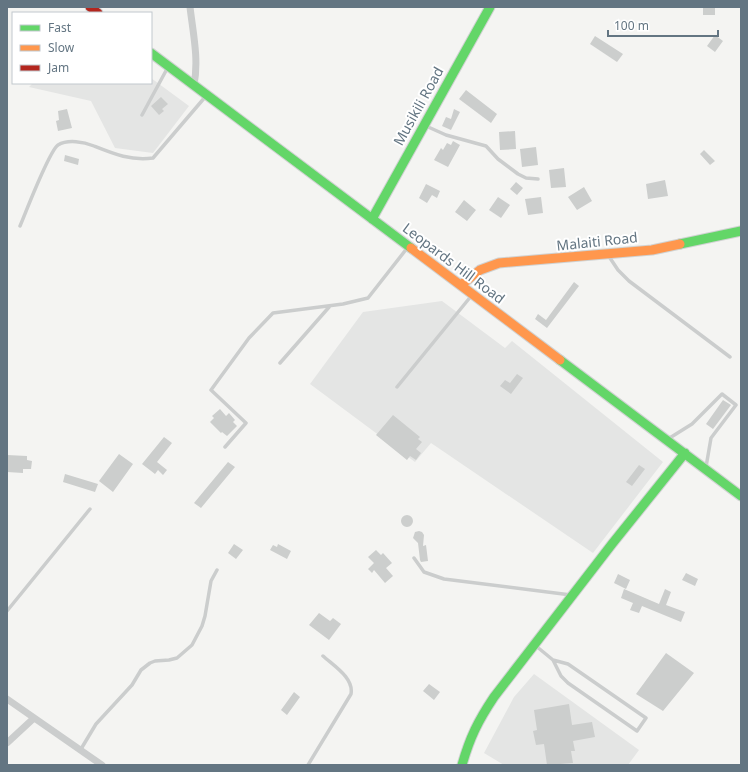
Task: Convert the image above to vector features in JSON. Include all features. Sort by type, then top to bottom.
[{"type":"street","points":[[190,7],[196,61],[194,85]]},
{"type":"street","name":"Musikili Road","points":[[372,218],[490,7]]},
{"type":"street","name":"Leopards Hill Road","points":[[152,54],[741,496]]},
{"type":"street","name":"Malaiti Road","points":[[461,285],[480,270],[499,263],[652,250],[740,230]]},
{"type":"street","points":[[462,765],[470,737],[486,709],[508,677],[535,645],[572,595],[685,453]]},
{"type":"street","points":[[7,699],[102,765]]},
{"type":"street","points":[[7,743],[34,718]]},
{"type":"lane","points":[[142,115],[169,66]]},
{"type":"lane","points":[[20,226],[48,160],[57,146],[69,141],[91,145],[115,155],[140,160],[153,158],[207,95]]},
{"type":"lane","points":[[424,125],[446,135],[486,146],[498,159],[518,174],[526,178],[538,179]]},
{"type":"lane","points":[[225,448],[246,423],[211,390],[249,338],[272,314],[330,306],[368,298],[409,246]]},
{"type":"lane","points":[[607,254],[618,270],[630,281],[730,357]]},
{"type":"lane","points":[[397,387],[473,294]]},
{"type":"lane","points":[[280,363],[330,306]]},
{"type":"lane","points":[[667,440],[692,424],[722,394],[736,405],[711,438],[705,468]]},
{"type":"lane","points":[[7,611],[90,509]]},
{"type":"lane","points":[[414,558],[424,572],[444,579],[572,595]]},
{"type":"lane","points":[[81,749],[96,724],[130,688],[141,670],[150,663],[156,661],[178,658],[192,645],[202,626],[211,581],[217,570]]},
{"type":"lane","points":[[535,645],[552,660],[561,676],[568,683],[637,731],[646,718],[568,664],[552,660]]},
{"type":"lane","points":[[308,765],[351,691],[351,687],[346,678],[323,656]]},
{"type":"shaded area","points":[[152,79],[189,106],[153,153],[115,148],[91,101],[29,87],[32,84],[152,84]]},
{"type":"shaded area","points":[[442,301],[505,348],[512,341],[663,462],[593,553],[431,443],[415,462],[310,384],[363,312]]},
{"type":"shaded area","points":[[534,674],[639,750],[628,765],[504,765],[484,753],[514,697]]},
{"type":"building","points":[[703,7],[715,7],[715,15],[703,15]]},
{"type":"building","points":[[715,35],[723,41],[715,52],[707,46]]},
{"type":"building","points":[[595,36],[623,54],[617,62],[590,44]]},
{"type":"building","points":[[466,90],[497,114],[491,123],[459,99]]},
{"type":"building","points":[[161,97],[168,104],[162,109],[164,111],[159,115],[151,106]]},
{"type":"building","points":[[67,109],[72,128],[58,131],[56,121],[59,120],[58,111]]},
{"type":"building","points":[[454,109],[460,112],[451,130],[442,126],[446,117],[451,119]]},
{"type":"building","points":[[515,131],[516,149],[500,150],[499,132]]},
{"type":"building","points":[[453,141],[460,145],[448,167],[434,160],[441,148],[443,150],[447,143],[451,145]]},
{"type":"building","points":[[536,147],[538,165],[522,167],[520,149]]},
{"type":"building","points":[[704,150],[715,161],[710,165],[700,154]]},
{"type":"building","points":[[65,155],[79,159],[78,165],[64,161]]},
{"type":"building","points":[[564,168],[566,187],[551,188],[549,170]]},
{"type":"building","points":[[665,180],[668,196],[648,199],[646,184]]},
{"type":"building","points":[[516,182],[523,188],[517,195],[510,189]]},
{"type":"building","points":[[426,184],[440,191],[437,198],[432,195],[427,203],[419,198]]},
{"type":"building","points":[[584,187],[592,201],[577,210],[568,197]]},
{"type":"building","points":[[498,197],[510,205],[501,218],[489,210]]},
{"type":"building","points":[[541,197],[543,213],[528,215],[525,199]]},
{"type":"building","points":[[464,200],[476,210],[467,221],[455,212]]},
{"type":"building","points":[[574,282],[579,286],[547,328],[535,319],[538,314],[546,320]]},
{"type":"building","points":[[517,374],[523,378],[511,394],[500,386],[505,380],[510,383]]},
{"type":"building","points":[[723,400],[731,405],[713,429],[706,424]]},
{"type":"building","points":[[220,409],[226,416],[229,413],[235,420],[233,422],[237,426],[227,436],[222,432],[221,433],[210,422],[214,418],[212,416]]},
{"type":"building","points":[[393,415],[420,437],[418,439],[422,442],[416,449],[421,453],[416,460],[410,456],[407,460],[376,435]]},
{"type":"building","points":[[164,437],[172,443],[157,462],[167,470],[163,475],[158,470],[155,474],[142,464]]},
{"type":"building","points":[[119,454],[133,464],[113,492],[99,481]]},
{"type":"building","points":[[7,455],[27,456],[27,460],[32,461],[31,469],[23,469],[23,473],[7,472]]},
{"type":"building","points":[[228,462],[235,467],[201,508],[194,503]]},
{"type":"building","points":[[639,465],[645,469],[632,486],[626,482]]},
{"type":"building","points":[[65,474],[98,484],[95,492],[63,482]]},
{"type":"building","points":[[407,515],[411,517],[413,521],[411,525],[407,527],[403,525],[401,521],[403,517]]},
{"type":"building","points":[[419,531],[424,535],[423,546],[426,545],[428,561],[421,562],[418,543],[413,538],[415,532]]},
{"type":"building","points":[[234,544],[243,550],[236,559],[228,553]]},
{"type":"building","points":[[278,544],[291,551],[287,559],[270,550],[273,545],[277,547]]},
{"type":"building","points":[[376,550],[381,555],[383,553],[392,563],[386,568],[393,576],[385,583],[374,570],[372,573],[368,569],[374,563],[368,557]]},
{"type":"building","points":[[686,573],[698,579],[695,586],[682,580]]},
{"type":"building","points":[[618,574],[630,580],[626,589],[614,583]]},
{"type":"building","points":[[624,589],[659,604],[665,589],[671,592],[666,605],[685,612],[681,622],[642,606],[639,613],[630,610],[633,603],[621,598]]},
{"type":"building","points":[[319,613],[330,621],[333,618],[341,624],[329,640],[309,625]]},
{"type":"building","points":[[666,653],[694,673],[663,711],[636,694]]},
{"type":"building","points":[[429,684],[440,692],[434,700],[423,691]]},
{"type":"building","points":[[294,692],[300,697],[287,715],[281,710]]},
{"type":"building","points":[[569,704],[572,725],[592,722],[595,737],[573,741],[575,751],[571,751],[573,763],[547,765],[544,744],[536,745],[533,731],[537,730],[534,710]]},
{"type":"traffic: fast","points":[[372,219],[490,7]]},
{"type":"traffic: fast","points":[[152,54],[411,248]]},
{"type":"traffic: fast","points":[[680,244],[741,231]]},
{"type":"traffic: fast","points":[[560,360],[741,496]]},
{"type":"traffic: fast","points":[[462,765],[475,730],[494,697],[612,544],[685,453]]},
{"type":"traffic: slow","points":[[461,285],[480,270],[499,263],[652,250],[680,244]]},
{"type":"traffic: slow","points":[[411,248],[560,360]]},
{"type":"traffic: jam","points":[[90,7],[97,12]]}]
